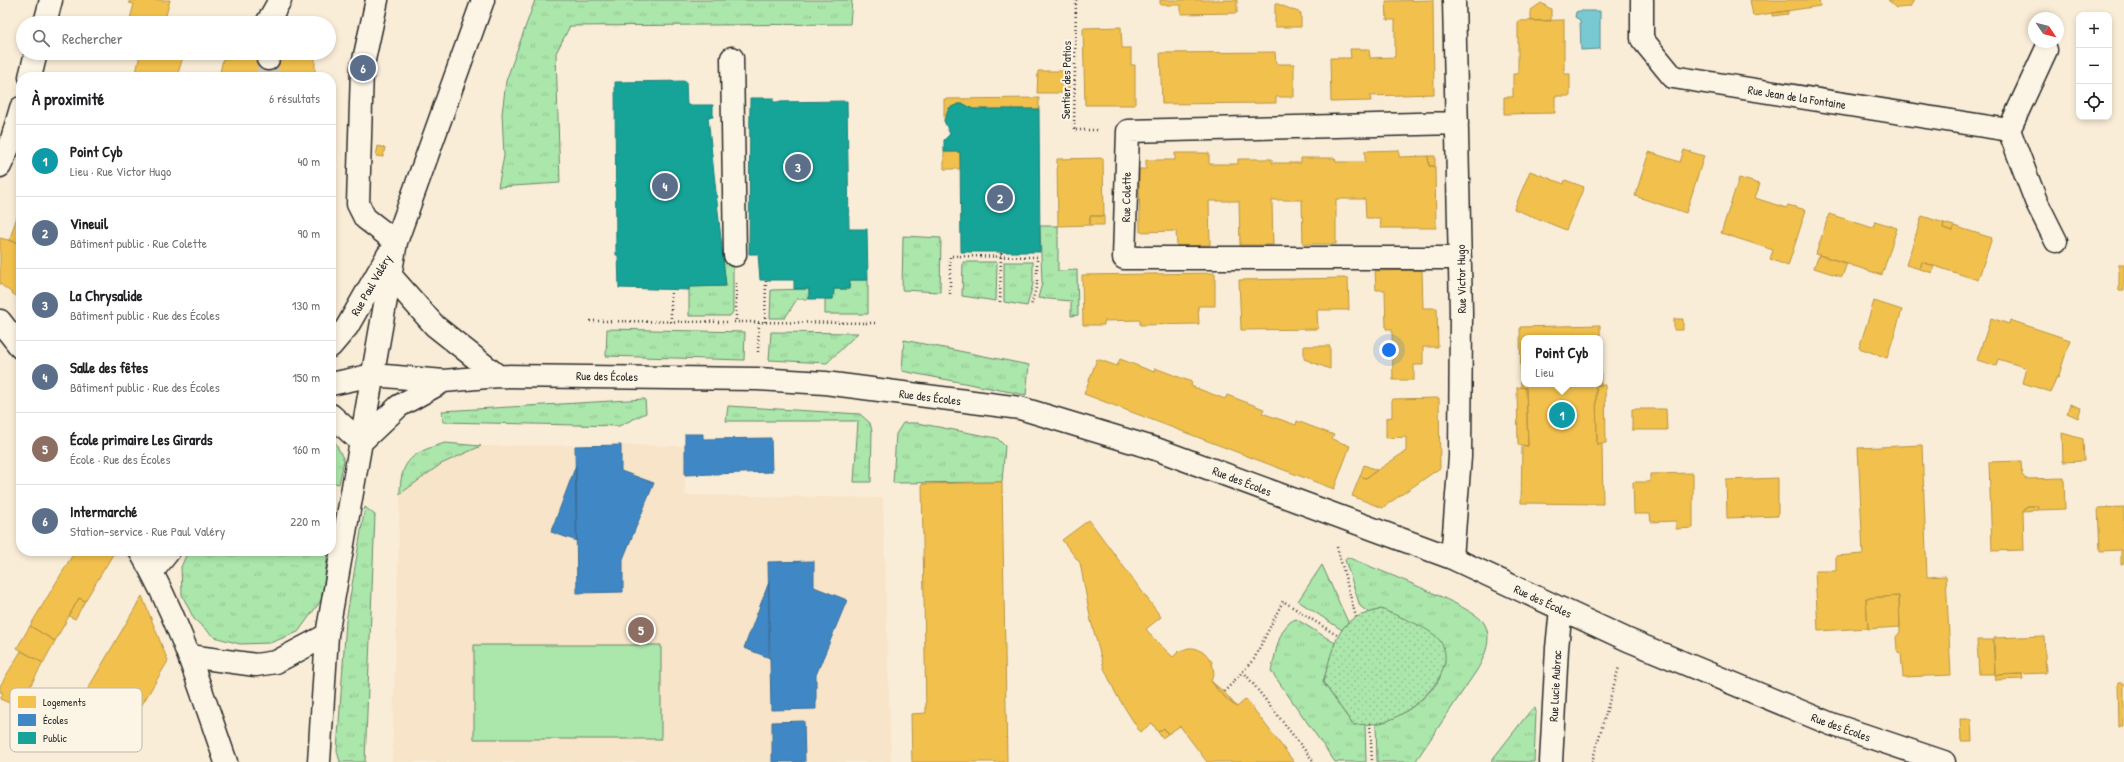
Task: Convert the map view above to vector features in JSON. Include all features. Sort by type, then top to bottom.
[{"type":"street","points":[[47,16],[51,0]]},
{"type":"street","points":[[271,16],[280,0]]},
{"type":"street","points":[[377,0],[362,69],[358,204],[365,218],[396,242]]},
{"type":"street","points":[[319,762],[326,636],[396,242],[482,0]]},
{"type":"street","name":"Rue Victor Hugo","points":[[1452,558],[1460,457],[1460,258],[1454,0]]},
{"type":"street","name":"Rue Jean de la Fontaine","points":[[1642,0],[1642,39],[1673,77],[2009,130]]},
{"type":"street","points":[[2046,50],[2009,130],[2036,201],[2056,241]]},
{"type":"street","points":[[732,58],[735,255]]},
{"type":"street","points":[[31,72],[34,60]]},
{"type":"street","points":[[1128,131],[1457,123]]},
{"type":"street","points":[[0,166],[12,139],[16,125]]},
{"type":"street","name":"Rue Colette","points":[[1128,131],[1124,258],[1460,258]]},
{"type":"street","name":"Rue Paul Valéry","points":[[336,340],[347,327],[396,242]]},
{"type":"street","points":[[390,275],[435,326],[498,376]]},
{"type":"street","points":[[0,321],[16,342]]},
{"type":"street","name":"Rue des Écoles","points":[[336,383],[373,375],[444,382],[498,376],[741,379],[825,383],[1020,408],[1156,449],[1452,558],[1628,640],[1831,724],[1944,762]]},
{"type":"street","name":"Rue des Écoles","points":[[361,442],[399,406],[444,382]]},
{"type":"street","points":[[336,420],[361,442]]},
{"type":"street","points":[[143,556],[152,572],[189,656],[226,762]]},
{"type":"street","points":[[152,572],[164,556]]},
{"type":"street","name":"Rue Lucie Aubrac","points":[[1551,762],[1557,648],[1561,610]]},
{"type":"street","points":[[189,656],[256,665],[276,662],[326,636]]},
{"type":"path","name":"Sentier des Patios","points":[[1076,0],[1074,130],[1128,131]]},
{"type":"path","points":[[1000,302],[1001,252]]},
{"type":"path","points":[[735,255],[736,322]]},
{"type":"path","points":[[950,294],[950,256],[1037,257],[1037,284],[1031,306]]},
{"type":"path","points":[[765,322],[766,280]]},
{"type":"path","points":[[671,290],[671,322]]},
{"type":"path","points":[[590,321],[878,323]]},
{"type":"path","points":[[1337,547],[1356,617]]},
{"type":"path","points":[[1224,692],[1254,659],[1283,601],[1338,636]]},
{"type":"path","points":[[1592,762],[1628,640]]},
{"type":"path","points":[[1243,671],[1314,762]]},
{"type":"path","points":[[1370,723],[1372,762]]},
{"type":"shaded area","points":[[481,446],[685,446],[685,495],[883,498],[891,762],[392,762],[400,494],[441,464]]},
{"type":"green space","points":[[535,0],[852,0],[850,24],[570,26],[556,53],[560,183],[498,187],[504,156],[502,114],[506,81]]},
{"type":"green space","points":[[1040,226],[1058,226],[1058,271],[1077,270],[1078,315],[1071,316],[1071,301],[1038,298],[1042,283]]},
{"type":"green space","points":[[903,236],[941,238],[940,292],[902,290]]},
{"type":"green space","points":[[722,254],[733,255],[733,312],[730,316],[689,316],[689,287],[726,286]]},
{"type":"green space","points":[[963,262],[997,262],[996,301],[962,296]]},
{"type":"green space","points":[[1004,262],[1033,262],[1033,284],[1027,306],[1004,302]]},
{"type":"green space","points":[[850,280],[868,280],[868,314],[825,314],[825,299],[833,299],[834,289],[849,289]]},
{"type":"green space","points":[[809,289],[809,299],[797,299],[785,318],[770,318],[771,290]]},
{"type":"green space","points":[[607,329],[745,332],[744,360],[606,356]]},
{"type":"green space","points":[[771,332],[858,333],[827,363],[769,360]]},
{"type":"green space","points":[[904,340],[1029,365],[1026,395],[902,371]]},
{"type":"green space","points":[[645,399],[646,413],[619,426],[443,422],[442,411]]},
{"type":"green space","points":[[728,406],[860,414],[870,423],[872,431],[871,482],[854,482],[858,421],[726,421]]},
{"type":"green space","points":[[903,423],[917,423],[997,438],[1005,446],[1002,482],[893,483],[896,434]]},
{"type":"green space","points":[[445,443],[481,446],[441,464],[400,494],[403,473],[406,465],[411,459],[425,450]]},
{"type":"green space","points":[[336,444],[344,460],[339,484],[336,483]]},
{"type":"green space","points":[[365,507],[375,515],[365,762],[340,762],[337,751],[346,621]]},
{"type":"green space","points":[[186,556],[327,556],[322,599],[298,632],[270,643],[240,644],[214,637],[194,619],[182,595],[181,567]]},
{"type":"green space","points":[[1347,557],[1420,587],[1462,607],[1484,623],[1487,629],[1487,647],[1480,665],[1415,762],[1377,762],[1376,723],[1393,718],[1418,703],[1437,683],[1445,660],[1381,609],[1369,613],[1360,606],[1345,560]]},
{"type":"green space","points":[[1322,565],[1348,622],[1342,630],[1298,601]]},
{"type":"green space","points":[[1381,609],[1414,623],[1438,638],[1442,644],[1445,656],[1443,668],[1437,680],[1428,692],[1406,711],[1384,722],[1353,725],[1323,682],[1337,638],[1347,623],[1360,615]]},
{"type":"green space","points":[[1296,619],[1335,643],[1323,682],[1353,725],[1365,724],[1366,762],[1335,762],[1271,671],[1281,634],[1290,622]]},
{"type":"green space","points":[[474,645],[661,645],[661,739],[474,739]]},
{"type":"green space","points":[[1535,708],[1534,762],[1491,761],[1531,710]]},
{"type":"water","points":[[1600,11],[1600,49],[1581,50],[1580,20],[1575,17],[1576,12]]},
{"type":"building: Logements","points":[[130,0],[170,0],[166,16],[131,16],[134,4],[129,3]]},
{"type":"building: Logements","points":[[1160,0],[1237,0],[1237,13],[1181,14],[1181,5],[1160,5]]},
{"type":"building: Logements","points":[[1433,0],[1434,94],[1370,96],[1371,101],[1331,102],[1330,58],[1351,58],[1350,49],[1369,49],[1370,58],[1395,57],[1395,20],[1387,20],[1386,1]]},
{"type":"building: Logements","points":[[1750,0],[1819,0],[1820,6],[1753,16]]},
{"type":"building: Logements","points":[[1888,0],[1914,0],[1910,7],[1897,8]]},
{"type":"building: Logements","points":[[1275,3],[1301,13],[1301,27],[1275,27]]},
{"type":"building: Logements","points":[[1541,3],[1551,9],[1551,21],[1531,21],[1531,10]]},
{"type":"building: Logements","points":[[1788,11],[1788,14],[1772,16],[1772,13]]},
{"type":"building: Logements","points":[[1564,20],[1564,74],[1570,74],[1570,96],[1555,96],[1555,113],[1504,114],[1504,97],[1513,97],[1513,74],[1518,74],[1518,21]]},
{"type":"building: Logements","points":[[1121,27],[1122,48],[1131,48],[1131,65],[1135,65],[1135,105],[1085,105],[1083,28]]},
{"type":"building: Logements","points":[[1275,52],[1276,64],[1294,64],[1294,97],[1276,97],[1276,103],[1162,104],[1160,53]]},
{"type":"building: Logements","points":[[139,60],[182,60],[178,72],[136,72]]},
{"type":"building: Logements","points":[[223,60],[315,60],[315,72],[220,72]]},
{"type":"building: Logements","points":[[1038,71],[1069,71],[1069,93],[1037,93]]},
{"type":"building: Logements","points":[[1039,98],[1039,109],[973,109],[964,104],[958,104],[949,108],[944,121],[944,99]]},
{"type":"building: Logements","points":[[378,146],[385,148],[383,157],[376,156]]},
{"type":"building: Logements","points":[[1399,150],[1399,157],[1428,156],[1429,166],[1435,166],[1436,228],[1381,228],[1380,218],[1366,218],[1365,199],[1336,199],[1336,244],[1303,244],[1302,200],[1272,200],[1273,245],[1240,245],[1239,201],[1209,201],[1210,245],[1177,246],[1176,231],[1140,232],[1139,169],[1146,169],[1146,160],[1175,160],[1175,153],[1209,153],[1209,164],[1238,164],[1238,159],[1272,159],[1272,163],[1301,163],[1301,158],[1335,158],[1336,162],[1365,162],[1365,151]]},
{"type":"building: Logements","points":[[1684,150],[1704,156],[1686,213],[1635,196],[1649,152],[1680,162]]},
{"type":"building: Logements","points":[[944,152],[960,152],[960,169],[944,169]]},
{"type":"building: Logements","points":[[1428,156],[1435,156],[1435,166],[1429,166]]},
{"type":"building: Logements","points":[[1103,158],[1104,216],[1090,216],[1090,225],[1058,226],[1057,159]]},
{"type":"building: Logements","points":[[1530,171],[1564,184],[1565,180],[1584,187],[1566,230],[1514,209]]},
{"type":"building: Logements","points":[[1739,178],[1760,184],[1755,198],[1786,208],[1788,205],[1806,210],[1788,266],[1770,259],[1773,250],[1721,233]]},
{"type":"building: Logements","points":[[1829,214],[1873,228],[1875,221],[1897,228],[1882,275],[1816,254]]},
{"type":"building: Logements","points":[[1090,216],[1104,216],[1104,225],[1090,225]]},
{"type":"building: Logements","points":[[1922,216],[1944,223],[1943,228],[1953,231],[1954,226],[1992,238],[1978,280],[1922,262],[1920,269],[1906,265]]},
{"type":"building: Logements","points":[[16,220],[16,242],[9,241]]},
{"type":"building: Logements","points":[[1944,223],[1954,226],[1953,231],[1943,228]]},
{"type":"building: Logements","points":[[0,238],[16,242],[16,296],[0,284]]},
{"type":"building: Logements","points":[[1819,255],[1847,263],[1842,277],[1814,268]]},
{"type":"building: Logements","points":[[1922,262],[1934,266],[1932,273],[1920,269]]},
{"type":"building: Logements","points":[[2119,264],[2124,264],[2124,291],[2119,291]]},
{"type":"building: Logements","points":[[1422,270],[1423,308],[1437,308],[1438,347],[1423,347],[1423,365],[1414,365],[1414,380],[1393,380],[1392,329],[1386,329],[1385,290],[1376,290],[1375,271]]},
{"type":"building: Logements","points":[[1215,273],[1215,306],[1198,306],[1199,324],[1140,325],[1140,320],[1104,321],[1104,325],[1083,325],[1082,275]]},
{"type":"building: Logements","points":[[1348,278],[1349,310],[1317,310],[1318,329],[1241,330],[1239,280]]},
{"type":"building: Logements","points":[[1874,301],[1902,310],[1887,358],[1859,348]]},
{"type":"building: Logements","points":[[1991,318],[2009,324],[2010,320],[2070,340],[2058,378],[2056,378],[2051,392],[2023,383],[2027,368],[1998,359],[1996,366],[1977,360]]},
{"type":"building: Logements","points":[[1674,319],[1683,319],[1683,330],[1674,330]]},
{"type":"building: Logements","points":[[1600,325],[1600,335],[1521,335],[1521,387],[1520,327]]},
{"type":"building: Logements","points":[[1304,346],[1330,346],[1330,369],[1304,359]]},
{"type":"building: Logements","points":[[1097,359],[1117,366],[1120,359],[1154,372],[1155,368],[1192,382],[1191,386],[1225,399],[1227,395],[1264,409],[1262,413],[1296,425],[1297,421],[1334,435],[1332,439],[1350,446],[1334,489],[1084,394]]},
{"type":"building: Logements","points":[[1603,385],[1605,385],[1606,443],[1597,444],[1596,387],[1603,387]]},
{"type":"building: Logements","points":[[1517,387],[1526,388],[1528,446],[1518,445]]},
{"type":"building: Logements","points":[[1521,387],[1596,387],[1597,444],[1602,443],[1603,504],[1521,503],[1522,445],[1528,446],[1526,388]]},
{"type":"building: Logements","points":[[1439,398],[1440,468],[1382,508],[1352,496],[1360,476],[1366,478],[1406,451],[1406,437],[1386,438],[1386,418],[1392,417],[1392,399]]},
{"type":"building: Logements","points":[[2070,404],[2081,408],[2078,418],[2067,413]]},
{"type":"building: Logements","points":[[1632,409],[1666,409],[1667,430],[1632,430]]},
{"type":"building: Logements","points":[[2062,433],[2083,439],[2084,461],[2063,462]]},
{"type":"building: Logements","points":[[1922,445],[1927,577],[1946,576],[1951,675],[1903,677],[1901,654],[1897,650],[1896,637],[1900,632],[1899,596],[1866,598],[1868,628],[1818,631],[1815,571],[1836,571],[1836,556],[1863,554],[1858,448]]},
{"type":"building: Logements","points":[[2021,461],[2022,475],[2026,479],[2064,478],[2065,509],[2038,510],[2038,506],[2027,506],[2023,511],[2024,550],[1992,551],[1989,462]]},
{"type":"building: Logements","points":[[1364,465],[1377,470],[1366,478],[1360,476]]},
{"type":"building: Logements","points":[[1693,473],[1693,528],[1676,529],[1676,521],[1651,522],[1650,514],[1634,514],[1633,482],[1650,482],[1650,474]]},
{"type":"building: Logements","points":[[1778,478],[1778,516],[1727,518],[1726,480]]},
{"type":"building: Logements","points":[[1002,482],[1007,762],[912,762],[911,714],[926,713],[922,484]]},
{"type":"building: Logements","points":[[2027,506],[2038,506],[2038,510],[2023,511]]},
{"type":"building: Logements","points":[[2124,507],[2124,563],[2121,564],[2121,550],[2100,551],[2098,508]]},
{"type":"building: Logements","points":[[1089,520],[1161,617],[1146,629],[1154,639],[1173,657],[1178,652],[1188,648],[1194,648],[1205,653],[1212,662],[1214,674],[1211,681],[1218,691],[1237,707],[1246,699],[1294,762],[1207,762],[1180,726],[1168,734],[1164,728],[1158,732],[1152,723],[1140,732],[1116,694],[1104,668],[1091,621],[1080,563],[1062,540]]},
{"type":"building: Logements","points":[[72,556],[112,556],[85,601],[79,598],[55,641],[30,626]]},
{"type":"building: Logements","points":[[142,596],[168,661],[142,705],[142,688],[88,688]]},
{"type":"building: Logements","points":[[1899,596],[1900,627],[1868,629],[1866,598]]},
{"type":"building: Logements","points":[[79,598],[85,601],[75,619],[69,616]]},
{"type":"building: Logements","points":[[30,626],[55,641],[43,663],[17,648]]},
{"type":"building: Logements","points":[[2044,636],[2046,673],[1995,675],[1994,638]]},
{"type":"building: Logements","points":[[1977,640],[1993,640],[1995,674],[1979,674]]},
{"type":"building: Logements","points":[[21,651],[43,663],[29,688],[10,688],[10,703],[0,699],[3,693],[0,692],[0,686]]},
{"type":"building: Logements","points":[[2022,674],[2023,679],[1996,680],[1995,675]]},
{"type":"building: Logements","points":[[1211,681],[1224,692],[1237,707],[1228,701]]},
{"type":"building: Logements","points":[[2118,683],[2124,683],[2124,727],[2119,727]]},
{"type":"building: Logements","points":[[1960,719],[1971,719],[1972,741],[1961,741]]},
{"type":"building: Logements","points":[[1164,728],[1168,734],[1162,738],[1158,732]]},
{"type":"building: Écoles","points":[[685,434],[703,434],[703,439],[771,438],[772,472],[685,475]]},
{"type":"building: Écoles","points":[[621,445],[621,471],[654,483],[623,559],[623,592],[577,593],[575,446]]},
{"type":"building: Écoles","points":[[576,465],[577,541],[551,532]]},
{"type":"building: Écoles","points":[[814,561],[814,587],[847,600],[816,675],[816,709],[771,710],[768,562]]},
{"type":"building: Écoles","points":[[769,582],[769,658],[744,648]]},
{"type":"building: Écoles","points":[[804,721],[805,762],[772,762],[772,722]]},
{"type":"building: Public","points":[[686,81],[687,105],[713,105],[713,117],[708,117],[726,286],[689,287],[689,290],[619,288],[618,255],[616,255],[615,82]]},
{"type":"building: Public","points":[[750,98],[773,98],[773,102],[847,101],[849,229],[867,229],[868,280],[850,280],[849,289],[834,289],[833,299],[809,299],[809,289],[794,289],[794,280],[760,280],[758,254],[749,254]]},
{"type":"building: Public","points":[[958,104],[964,104],[973,109],[1039,109],[1040,252],[961,252],[960,152],[944,152],[944,140],[950,134],[944,121],[949,108]]},
{"type":"tunnel","points":[[268,60],[268,72]]},
{"type":"place","name":"Intermarché","points":[[363,68]]},
{"type":"place","name":"La Chrysalide","points":[[798,167]]},
{"type":"place","name":"Salle des fêtes","points":[[665,186]]},
{"type":"place","name":"Vineuil","points":[[1000,198]]},
{"type":"place","name":"Point Cyb","points":[[1562,415]]},
{"type":"place","name":"École primaire Les Girards","points":[[641,630]]}]
